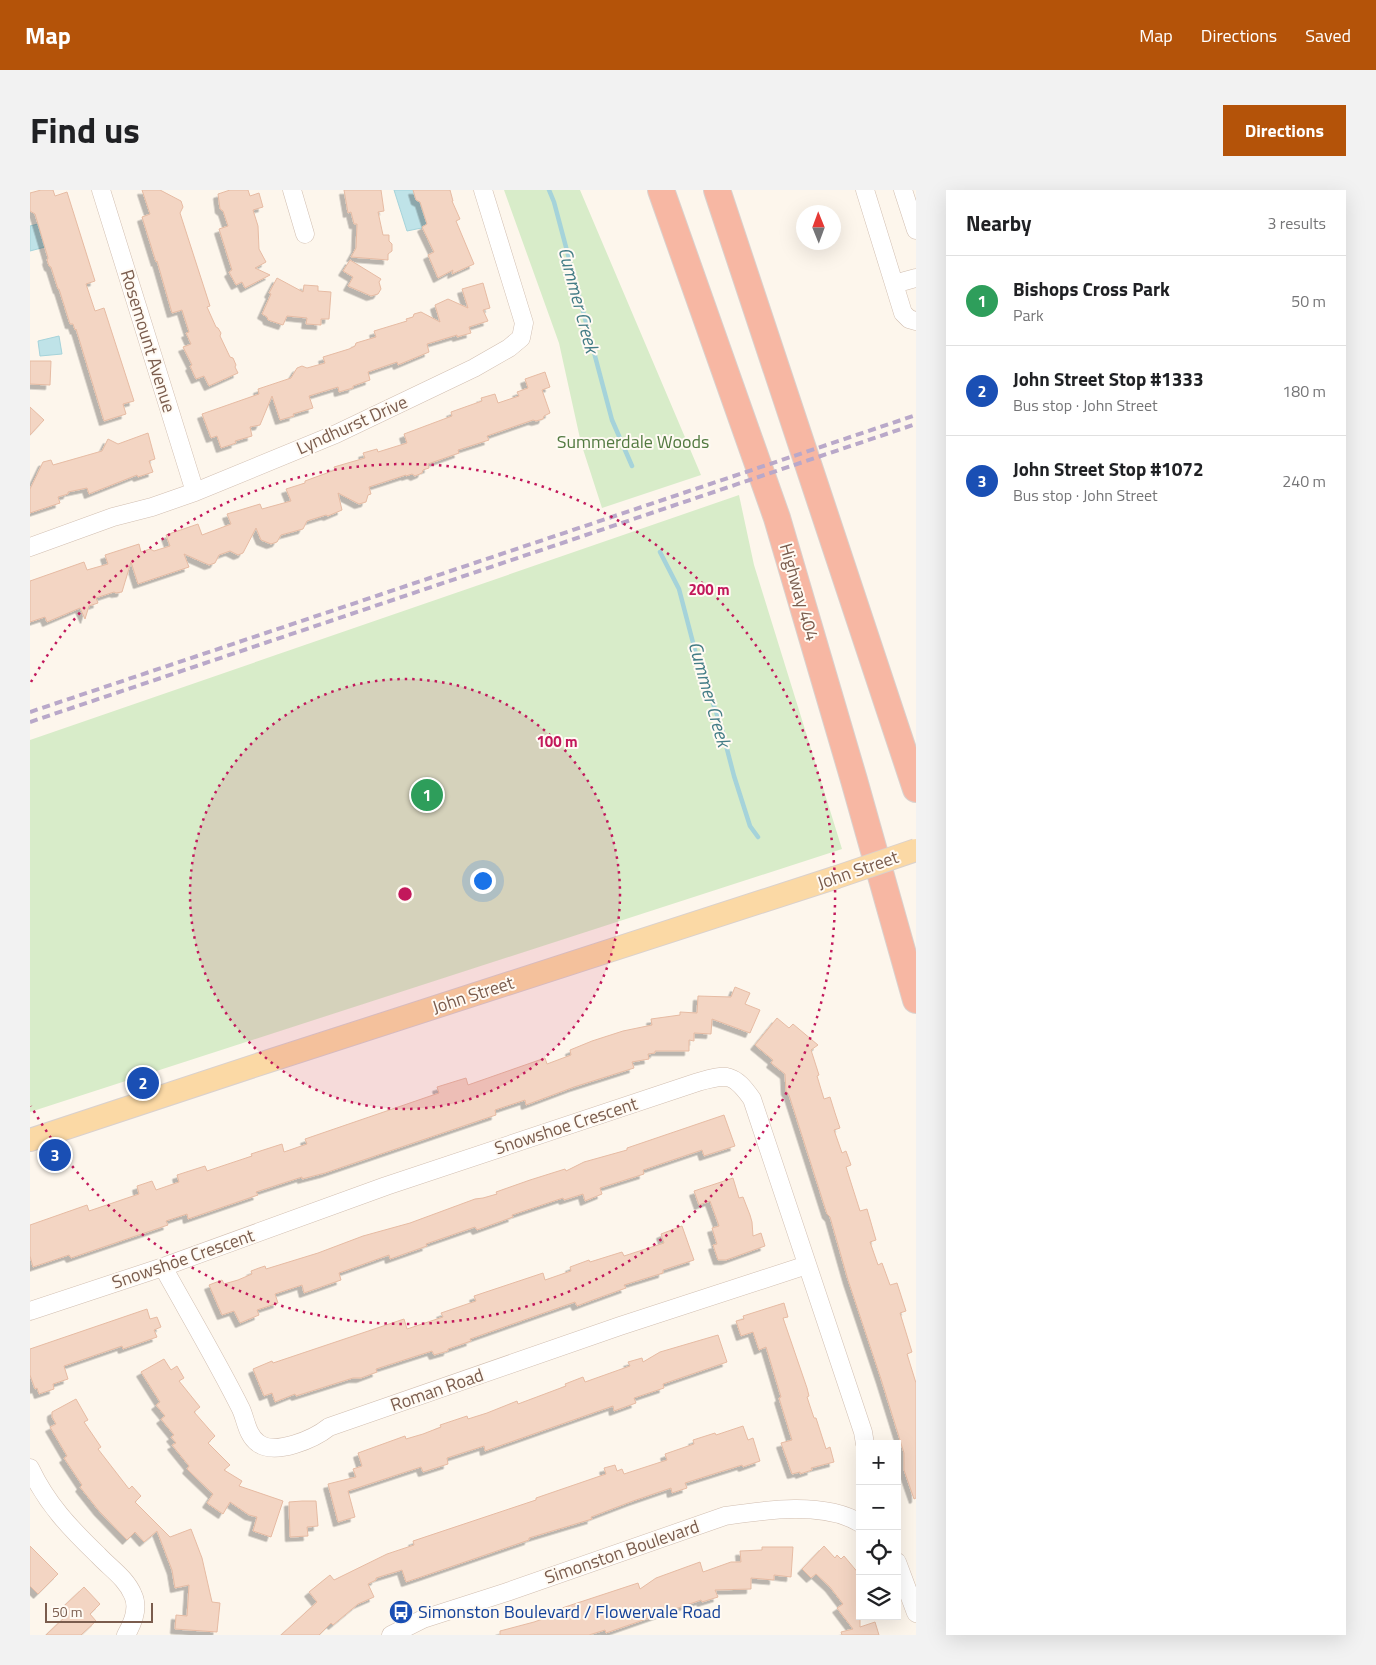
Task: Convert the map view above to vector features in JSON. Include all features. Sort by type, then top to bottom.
[{"type":"highway","name":"Highway 404","points":[[661,190],[777,518],[916,1000]]},
{"type":"highway","points":[[716,190],[916,789]]},
{"type":"main road","name":"John Street","points":[[30,1140],[916,850]]},
{"type":"street","name":"Rosemount Avenue","points":[[101,190],[194,492]]},
{"type":"street","points":[[292,190],[305,234]]},
{"type":"street","name":"Lyndhurst Drive","points":[[30,547],[113,517],[152,507],[194,492],[336,434],[474,368],[522,338],[524,323],[483,190]]},
{"type":"street","points":[[865,190],[903,313],[909,319],[916,321]]},
{"type":"street","points":[[903,190],[916,230]]},
{"type":"street","points":[[894,284],[916,278]]},
{"type":"street","name":"Snowshoe Crescent","points":[[30,1311],[163,1267],[386,1186],[541,1134],[698,1082],[713,1078],[732,1077],[741,1084],[752,1099],[863,1432],[864,1440]]},
{"type":"street","name":"Roman Road","points":[[163,1267],[225,1377],[244,1416],[250,1435],[259,1444],[274,1448],[302,1442],[338,1423],[620,1326],[807,1265]]},
{"type":"street","points":[[30,1468],[40,1488],[63,1521],[117,1572],[134,1596],[136,1609],[126,1635]]},
{"type":"street","name":"Simonston Boulevard","points":[[396,1634],[423,1619],[507,1592],[725,1516],[753,1512],[807,1510],[856,1517]]},
{"type":"street","points":[[901,1573],[916,1613]]},
{"type":"green space","name":"Summerdale Woods","points":[[504,190],[580,190],[701,475],[602,508],[581,443],[559,343]]},
{"type":"green space","points":[[739,495],[754,565],[842,849],[30,1112],[30,740]]},
{"type":"water","points":[[394,190],[421,190],[431,226],[407,231]]},
{"type":"water","points":[[38,224],[45,247],[30,251],[30,226]]},
{"type":"water","points":[[59,336],[62,354],[40,356],[38,341]]},
{"type":"building","points":[[41,190],[53,190],[55,196],[67,192],[95,281],[86,284],[95,311],[104,308],[134,401],[123,404],[126,414],[104,421],[76,329],[73,324],[70,324],[47,260],[35,214],[30,211],[30,193]]},
{"type":"building","points":[[142,190],[160,190],[181,201],[183,207],[180,213],[210,306],[207,307],[216,327],[221,333],[220,336],[230,357],[233,358],[238,373],[209,386],[204,376],[196,379],[190,366],[192,365],[183,347],[191,344],[186,333],[189,332],[182,310],[172,313],[142,217],[150,214]]},
{"type":"building","points":[[230,190],[248,190],[250,196],[259,193],[263,207],[253,210],[258,226],[259,249],[266,262],[255,268],[270,275],[245,288],[242,282],[236,285],[229,272],[232,270],[219,229],[228,226],[223,211],[220,209],[218,194]]},
{"type":"building","points":[[344,190],[381,190],[384,211],[378,212],[383,235],[389,235],[389,241],[392,244],[392,251],[388,254],[388,260],[351,257],[356,248],[357,224],[354,224],[351,212],[348,213]]},
{"type":"building","points":[[413,190],[450,190],[452,201],[460,219],[456,221],[474,264],[452,274],[453,270],[438,278],[428,255],[434,252],[422,227],[427,224],[420,202],[416,200]]},
{"type":"building","points":[[350,260],[381,279],[379,282],[381,289],[378,294],[371,296],[348,286],[353,277],[343,271]]},
{"type":"building","points":[[277,278],[303,292],[304,285],[318,286],[318,291],[331,292],[329,319],[321,319],[321,325],[306,324],[307,318],[287,316],[283,325],[268,320],[262,314],[271,294],[269,293]]},
{"type":"building","points":[[483,283],[490,308],[483,310],[488,321],[469,327],[471,333],[427,344],[429,352],[398,365],[397,362],[368,372],[370,380],[353,386],[353,388],[339,392],[338,387],[309,396],[313,408],[293,414],[294,416],[280,420],[272,396],[260,425],[250,427],[252,436],[221,448],[217,436],[211,438],[202,414],[259,394],[258,389],[291,378],[297,368],[302,366],[307,368],[325,363],[323,357],[349,349],[355,346],[356,343],[376,337],[374,331],[407,321],[406,319],[413,317],[414,314],[421,312],[440,322],[435,305],[448,299],[468,308],[462,289]]},
{"type":"building","points":[[30,361],[51,361],[50,385],[30,384]]},
{"type":"building","points":[[545,372],[550,387],[542,390],[550,413],[544,416],[543,419],[533,420],[487,436],[489,440],[458,450],[459,453],[428,464],[429,468],[415,476],[412,474],[406,475],[369,487],[371,494],[368,495],[366,502],[359,504],[338,493],[342,510],[328,516],[307,521],[303,529],[281,535],[277,542],[271,544],[261,540],[256,528],[243,553],[238,555],[230,551],[219,555],[215,563],[209,565],[184,554],[189,567],[138,584],[131,562],[122,592],[114,592],[96,598],[98,603],[89,606],[85,619],[80,608],[47,622],[45,617],[30,622],[30,581],[84,562],[87,570],[108,564],[105,555],[139,544],[141,552],[150,549],[154,551],[170,546],[166,535],[198,524],[202,535],[231,524],[227,514],[260,504],[262,509],[291,501],[286,489],[335,470],[334,467],[365,458],[363,453],[377,449],[378,452],[407,443],[404,434],[452,416],[451,412],[482,401],[481,398],[495,394],[498,403],[519,396],[517,392],[528,388],[525,379]]},
{"type":"building","points":[[30,407],[44,420],[30,435]]},
{"type":"building","points":[[148,433],[155,459],[149,461],[153,472],[138,477],[137,475],[89,494],[87,488],[68,492],[68,494],[58,497],[60,503],[30,513],[30,489],[43,462],[51,460],[53,465],[102,451],[108,439],[118,444]]},
{"type":"building","points":[[735,987],[750,993],[745,1004],[760,1010],[750,1033],[712,1019],[711,1034],[694,1033],[694,1041],[689,1040],[689,1051],[655,1051],[655,1053],[648,1054],[649,1059],[632,1062],[634,1068],[526,1105],[525,1100],[495,1110],[496,1115],[325,1173],[302,1179],[302,1177],[256,1192],[258,1195],[188,1219],[187,1214],[166,1221],[168,1225],[71,1258],[69,1255],[33,1267],[30,1256],[30,1225],[87,1205],[89,1211],[139,1194],[137,1186],[152,1181],[156,1190],[179,1182],[177,1175],[205,1166],[207,1171],[282,1144],[284,1152],[307,1144],[305,1139],[439,1093],[437,1087],[466,1078],[468,1085],[545,1058],[547,1064],[571,1055],[570,1050],[592,1041],[623,1031],[652,1025],[651,1019],[680,1015],[680,1012],[697,1013],[698,996],[731,997]]},
{"type":"building","points":[[777,1018],[789,1028],[793,1024],[818,1045],[811,1050],[819,1075],[817,1076],[824,1099],[830,1097],[840,1128],[834,1130],[842,1153],[846,1151],[851,1165],[846,1167],[860,1211],[867,1209],[876,1240],[870,1242],[878,1265],[882,1263],[890,1285],[897,1283],[906,1311],[900,1313],[912,1352],[907,1354],[916,1383],[916,1498],[914,1499],[904,1470],[904,1453],[901,1440],[848,1280],[830,1217],[827,1214],[789,1095],[786,1091],[785,1074],[771,1063],[773,1060],[755,1045]]},
{"type":"building","points":[[724,1115],[735,1146],[704,1156],[702,1150],[643,1170],[644,1174],[600,1188],[602,1194],[585,1201],[583,1194],[564,1200],[563,1198],[512,1215],[513,1217],[477,1230],[475,1227],[426,1244],[427,1246],[390,1259],[389,1255],[339,1273],[341,1280],[304,1293],[302,1285],[275,1294],[278,1303],[257,1310],[259,1315],[240,1323],[234,1311],[222,1315],[209,1285],[222,1280],[224,1284],[238,1280],[252,1274],[251,1271],[259,1268],[265,1266],[266,1269],[318,1253],[363,1236],[410,1223],[475,1199],[497,1194],[496,1192],[530,1180],[565,1169],[566,1171],[584,1162],[627,1150],[627,1148]]},
{"type":"building","points":[[733,1178],[739,1198],[743,1197],[750,1215],[753,1236],[761,1233],[765,1246],[726,1260],[718,1260],[713,1245],[717,1244],[712,1228],[719,1226],[710,1201],[699,1205],[694,1191]]},
{"type":"building","points":[[682,1226],[694,1260],[663,1270],[663,1273],[624,1285],[626,1288],[577,1306],[575,1302],[470,1339],[471,1341],[448,1349],[448,1351],[434,1355],[432,1351],[376,1369],[377,1372],[361,1378],[353,1378],[296,1396],[295,1394],[275,1402],[272,1393],[264,1396],[253,1369],[272,1361],[273,1363],[404,1319],[407,1329],[443,1317],[441,1313],[476,1301],[474,1296],[543,1273],[545,1280],[571,1271],[570,1267],[589,1260],[590,1262],[622,1252],[624,1256],[664,1243],[661,1234]]},
{"type":"building","points":[[784,1303],[788,1317],[783,1318],[807,1388],[809,1396],[807,1397],[826,1449],[830,1447],[834,1462],[811,1468],[812,1470],[800,1474],[800,1472],[792,1474],[781,1443],[792,1440],[766,1347],[759,1350],[753,1332],[741,1336],[736,1321],[744,1319],[743,1316]]},
{"type":"building","points":[[147,1309],[150,1319],[157,1317],[161,1327],[154,1330],[157,1337],[123,1349],[122,1346],[64,1366],[68,1379],[53,1384],[54,1389],[39,1394],[37,1388],[35,1389],[30,1375],[30,1349]]},
{"type":"building","points":[[718,1335],[727,1362],[663,1384],[664,1388],[634,1398],[636,1403],[614,1411],[613,1406],[485,1451],[484,1446],[447,1458],[448,1464],[423,1472],[421,1467],[348,1491],[355,1517],[338,1522],[328,1484],[356,1477],[353,1469],[362,1466],[358,1453],[405,1436],[406,1439],[423,1434],[441,1427],[440,1425],[467,1416],[468,1419],[517,1401],[518,1404],[566,1386],[565,1384],[583,1377],[585,1382],[630,1366],[628,1362],[642,1358],[643,1362],[660,1352]]},
{"type":"building","points":[[164,1359],[171,1370],[177,1366],[184,1378],[179,1381],[200,1407],[194,1412],[215,1436],[208,1443],[230,1465],[224,1470],[242,1481],[239,1486],[283,1501],[271,1537],[253,1531],[257,1517],[249,1515],[230,1502],[223,1514],[207,1503],[213,1494],[187,1469],[189,1466],[172,1445],[176,1443],[171,1437],[174,1435],[161,1419],[165,1416],[156,1405],[160,1402],[141,1372]]},
{"type":"building","points":[[76,1399],[88,1420],[84,1422],[101,1447],[98,1449],[129,1489],[132,1486],[141,1496],[135,1502],[170,1537],[191,1529],[202,1558],[212,1602],[220,1603],[217,1632],[175,1629],[176,1615],[187,1616],[189,1585],[175,1588],[172,1570],[157,1531],[144,1542],[135,1532],[127,1540],[99,1511],[80,1487],[82,1485],[64,1458],[67,1456],[50,1427],[56,1424],[52,1417],[52,1412]]},
{"type":"building","points":[[743,1426],[748,1440],[753,1438],[760,1461],[685,1483],[687,1488],[672,1493],[671,1488],[591,1517],[592,1519],[529,1538],[529,1540],[406,1582],[402,1570],[376,1578],[376,1580],[368,1584],[374,1597],[358,1604],[333,1625],[331,1623],[319,1635],[281,1635],[317,1602],[309,1592],[330,1575],[334,1580],[387,1554],[414,1545],[413,1541],[536,1500],[536,1498],[606,1474],[604,1468],[615,1465],[617,1471],[622,1469],[624,1474],[667,1460],[665,1454],[694,1444],[693,1440]]},
{"type":"building","points":[[316,1501],[318,1526],[307,1527],[308,1536],[290,1537],[289,1502]]},
{"type":"building","points":[[30,1546],[58,1574],[38,1594],[30,1586]]},
{"type":"building","points":[[824,1546],[835,1558],[837,1555],[841,1559],[844,1556],[856,1570],[856,1620],[860,1620],[860,1627],[875,1622],[879,1635],[842,1635],[841,1632],[853,1629],[837,1608],[843,1604],[830,1587],[816,1574],[811,1578],[802,1569]]},
{"type":"building","points":[[762,1547],[793,1547],[791,1577],[774,1575],[774,1580],[751,1578],[751,1589],[715,1590],[718,1597],[702,1602],[701,1600],[606,1633],[605,1630],[589,1635],[500,1635],[500,1631],[563,1612],[562,1608],[638,1583],[640,1589],[656,1578],[700,1562],[703,1572],[731,1562],[741,1562],[740,1551],[762,1550]]},
{"type":"building","points":[[84,1587],[100,1604],[90,1614],[96,1621],[81,1635],[46,1635],[69,1613],[63,1607]]},
{"type":"waterway","name":"Cummer Creek","points":[[549,190],[554,202],[612,420],[632,466]]},
{"type":"waterway","name":"Cummer Creek","points":[[660,552],[679,589],[697,658],[721,726],[734,776],[750,826],[758,837]]},
{"type":"railway","points":[[30,712],[916,415]]},
{"type":"railway","points":[[30,722],[916,424]]},
{"type":"place","name":"Bishops Cross Park","points":[[427,795]]},
{"type":"place","name":"John Street Stop #1333","points":[[143,1083]]},
{"type":"place","name":"John Street Stop #1072","points":[[55,1155]]},
{"type":"place","name":"Simonston Boulevard / Flowervale Road","points":[[401,1612]]}]
